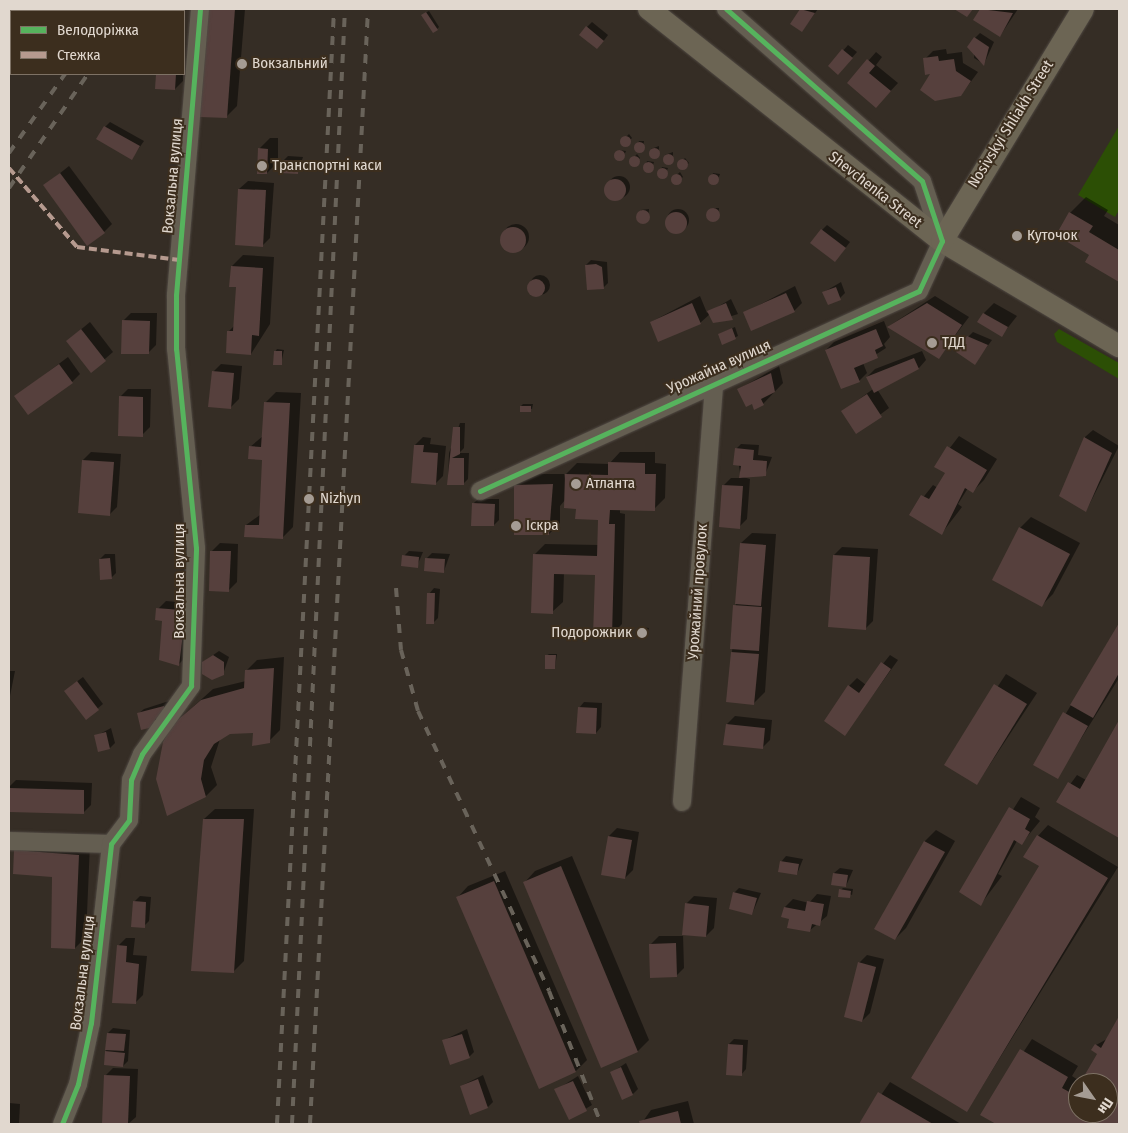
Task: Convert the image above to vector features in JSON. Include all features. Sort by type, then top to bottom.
[{"type":"main road","name":"Shevchenka Street","points":[[649,9],[872,190],[942,241],[1119,346]]},
{"type":"main road","name":"Nosivskyi Shliakh Street","points":[[942,241],[1083,9]]},
{"type":"street","name":"Вокзальна вулиця","points":[[62,1124],[78,1084],[91,1023],[111,844],[129,820],[130,780],[142,754],[191,686],[196,548],[176,349],[176,295],[200,9]]},
{"type":"street","points":[[726,9],[922,181],[942,241]]},
{"type":"street","name":"Урожайна вулиця","points":[[480,491],[714,382],[919,290],[942,241]]},
{"type":"street","name":"Урожайний провулок","points":[[682,802],[714,382]]},
{"type":"street","points":[[9,841],[111,844]]},
{"type":"green space","points":[[1119,126],[1119,210],[1115,217],[1078,195]]},
{"type":"green space","points":[[1059,329],[1119,363],[1119,379],[1057,342],[1054,334]]},
{"type":"building","points":[[209,9],[235,9],[227,118],[200,117]]},
{"type":"building","points":[[800,9],[815,13],[802,32],[790,24]]},
{"type":"building","points":[[954,9],[973,9],[967,17]]},
{"type":"building","points":[[980,9],[1013,13],[1000,37],[973,20]]},
{"type":"building","points":[[426,12],[438,30],[433,33],[421,15]]},
{"type":"building","points":[[586,26],[604,41],[597,49],[579,35]]},
{"type":"building","points":[[974,37],[989,47],[984,66],[967,47]]},
{"type":"building","points":[[842,49],[853,58],[838,75],[828,66]]},
{"type":"building","points":[[938,56],[939,61],[954,59],[956,71],[971,81],[961,96],[935,101],[920,90],[930,74],[925,75],[923,58]]},
{"type":"building","points":[[867,59],[875,66],[869,73],[891,91],[876,108],[847,83]]},
{"type":"building","points":[[156,75],[176,75],[175,90],[155,89]]},
{"type":"building","points":[[104,126],[140,146],[132,160],[96,139]]},
{"type":"building","points":[[625,135],[631,141],[625,147],[619,141]]},
{"type":"building","points":[[639,141],[645,147],[639,153],[633,147]]},
{"type":"building","points":[[654,147],[660,153],[654,159],[648,153]]},
{"type":"building","name":"Транспортні каси","points":[[258,148],[268,149],[267,174],[257,174]]},
{"type":"building","points":[[619,149],[625,155],[619,161],[613,155]]},
{"type":"building","points":[[668,153],[674,159],[668,165],[662,159]]},
{"type":"building","points":[[634,155],[640,161],[634,167],[628,161]]},
{"type":"building","points":[[682,158],[688,164],[682,170],[676,164]]},
{"type":"building","points":[[282,160],[299,161],[298,174],[281,173]]},
{"type":"building","points":[[648,161],[654,167],[648,173],[642,167]]},
{"type":"building","points":[[662,167],[668,173],[662,179],[656,173]]},
{"type":"building","points":[[60,173],[105,233],[87,246],[43,185]]},
{"type":"building","points":[[676,173],[682,179],[676,185],[670,179]]},
{"type":"building","points":[[713,173],[719,179],[713,185],[707,179]]},
{"type":"building","points":[[615,179],[625,186],[626,190],[619,200],[615,201],[605,194],[604,190],[611,180]]},
{"type":"building","points":[[238,189],[266,190],[263,247],[235,245]]},
{"type":"building","points":[[710,208],[716,208],[720,215],[716,222],[710,222],[706,218],[706,212]]},
{"type":"building","points":[[640,210],[646,210],[650,217],[646,224],[640,224],[636,220],[636,214]]},
{"type":"building","points":[[676,212],[684,215],[687,223],[684,231],[676,234],[668,231],[665,223],[668,215]]},
{"type":"building","points":[[1069,212],[1093,226],[1089,232],[1119,250],[1119,282],[1085,262],[1089,255],[1056,235]]},
{"type":"building","points":[[513,227],[522,231],[526,240],[522,249],[513,253],[504,249],[500,240],[504,231]]},
{"type":"building","points":[[821,229],[846,248],[835,262],[810,243]]},
{"type":"building","points":[[596,264],[602,267],[604,289],[587,290],[585,265]]},
{"type":"building","points":[[231,266],[263,268],[259,336],[252,335],[251,355],[226,353],[227,331],[233,331],[236,287],[229,287]]},
{"type":"building","points":[[532,279],[540,279],[545,284],[543,295],[532,297],[527,292],[527,284]]},
{"type":"building","points":[[836,287],[841,300],[828,305],[822,292]]},
{"type":"building","points":[[786,293],[795,312],[751,331],[743,312]]},
{"type":"building","points":[[692,303],[701,324],[658,342],[650,322]]},
{"type":"building","points":[[726,303],[733,320],[713,323],[707,311]]},
{"type":"building","name":"ТДД","points":[[927,303],[962,325],[939,359],[887,327]]},
{"type":"building","points":[[983,313],[1008,327],[1002,337],[977,322]]},
{"type":"building","points":[[122,320],[150,321],[149,354],[121,354]]},
{"type":"building","points":[[732,328],[736,339],[722,345],[718,334]]},
{"type":"building","points":[[81,329],[106,361],[91,373],[66,341]]},
{"type":"building","points":[[876,329],[883,346],[875,350],[878,358],[854,368],[860,382],[841,389],[825,350]]},
{"type":"building","points":[[967,336],[988,345],[975,365],[956,352]]},
{"type":"building","points":[[274,351],[282,351],[282,365],[273,365]]},
{"type":"building","points":[[914,358],[919,369],[874,393],[866,377]]},
{"type":"building","points":[[59,364],[73,383],[28,415],[14,396]]},
{"type":"building","points":[[212,371],[234,373],[231,409],[208,407]]},
{"type":"building","points":[[771,373],[775,392],[761,399],[764,405],[754,410],[752,404],[746,407],[737,389]]},
{"type":"building","points":[[867,394],[882,417],[856,434],[841,411]]},
{"type":"building","points":[[119,396],[143,397],[143,437],[118,436]]},
{"type":"building","points":[[264,402],[290,403],[283,539],[244,537],[245,525],[259,525],[262,460],[248,459],[249,446],[261,447]]},
{"type":"building","points":[[520,406],[531,406],[531,412],[520,412]]},
{"type":"building","points":[[453,427],[460,427],[460,454],[452,458],[464,458],[464,485],[447,485]]},
{"type":"building","points":[[1084,437],[1112,453],[1086,512],[1059,496]]},
{"type":"building","points":[[414,445],[424,445],[423,452],[438,453],[436,485],[411,483]]},
{"type":"building","points":[[947,446],[987,470],[973,493],[965,488],[942,535],[909,515],[921,495],[929,499],[945,473],[934,467]]},
{"type":"building","points":[[735,448],[754,450],[753,460],[767,461],[766,476],[739,478],[741,466],[733,465]]},
{"type":"building","points":[[82,460],[114,462],[110,516],[78,513]]},
{"type":"building","points":[[608,462],[645,463],[645,474],[656,474],[655,511],[610,510],[609,524],[615,524],[612,636],[593,636],[595,575],[554,574],[553,614],[531,613],[533,554],[597,556],[598,520],[575,519],[576,509],[564,508],[565,474],[608,475]]},
{"type":"building","points":[[553,484],[549,535],[514,535],[514,485]]},
{"type":"building","points":[[722,485],[743,486],[740,529],[719,527]]},
{"type":"building","points":[[472,503],[495,504],[494,526],[471,526]]},
{"type":"building","points":[[1019,527],[1070,554],[1042,607],[992,580]]},
{"type":"building","points":[[740,543],[766,545],[761,606],[735,604]]},
{"type":"building","points":[[210,551],[231,551],[229,592],[209,591]]},
{"type":"building","points":[[402,555],[419,557],[418,568],[401,566]]},
{"type":"building","points":[[833,555],[870,557],[866,630],[828,627]]},
{"type":"building","points":[[110,558],[112,579],[100,580],[99,559]]},
{"type":"building","points":[[425,558],[445,559],[444,573],[424,571]]},
{"type":"building","points":[[427,593],[435,593],[434,624],[426,624]]},
{"type":"building","points":[[733,605],[762,607],[759,651],[730,649]]},
{"type":"building","points":[[156,608],[181,610],[180,616],[185,617],[179,666],[159,660],[162,621],[155,620]]},
{"type":"building","points":[[1119,623],[1119,673],[1093,718],[1070,705]]},
{"type":"building","name":"Подорожник","points":[[637,628],[648,630],[647,638],[636,636]]},
{"type":"building","points":[[731,652],[759,654],[754,705],[726,702]]},
{"type":"building","points":[[213,655],[224,662],[224,675],[212,680],[202,674],[202,662]]},
{"type":"building","points":[[545,655],[556,655],[555,669],[545,669]]},
{"type":"building","points":[[881,662],[891,669],[845,736],[824,721],[848,685],[859,693]]},
{"type":"building","points":[[274,668],[270,743],[252,746],[253,733],[230,734],[214,744],[204,760],[201,779],[206,797],[167,816],[156,779],[163,742],[172,725],[201,700],[244,688],[245,670]]},
{"type":"building","points":[[77,681],[99,710],[86,720],[64,691]]},
{"type":"building","points":[[994,684],[1027,704],[977,785],[944,765]]},
{"type":"building","points":[[164,706],[166,717],[155,719],[157,726],[141,730],[137,713]]},
{"type":"building","points":[[578,707],[597,708],[596,734],[576,733]]},
{"type":"building","points":[[1063,712],[1088,726],[1058,779],[1033,765]]},
{"type":"building","points":[[1119,720],[1119,838],[1056,802],[1068,782],[1080,789]]},
{"type":"building","points":[[726,724],[765,728],[763,749],[723,745]]},
{"type":"building","points":[[106,732],[110,749],[98,752],[94,735]]},
{"type":"building","points":[[9,788],[84,790],[84,814],[9,812]]},
{"type":"building","points":[[1009,807],[1030,819],[1025,829],[1030,832],[1022,845],[1014,840],[981,906],[959,892]]},
{"type":"building","points":[[203,819],[244,819],[234,973],[191,971]]},
{"type":"building","points":[[1037,835],[1108,878],[967,1112],[911,1078],[1039,866],[1023,857]]},
{"type":"building","points":[[608,836],[632,840],[625,879],[601,875]]},
{"type":"building","points":[[924,841],[945,852],[895,940],[874,929]]},
{"type":"building","points":[[14,850],[79,855],[75,949],[51,948],[52,877],[13,874]]},
{"type":"building","points":[[780,861],[799,864],[797,875],[778,872]]},
{"type":"building","points":[[561,866],[638,1052],[601,1068],[523,882]]},
{"type":"building","points":[[833,873],[848,875],[846,887],[831,885]]},
{"type":"building","points":[[494,881],[576,1072],[539,1089],[456,897]]},
{"type":"building","points":[[839,889],[851,891],[850,898],[838,897]]},
{"type":"building","points":[[733,892],[757,898],[752,915],[729,909]]},
{"type":"building","points":[[133,901],[146,902],[145,928],[131,927]]},
{"type":"building","points":[[807,901],[824,904],[820,926],[812,924],[810,932],[787,928],[789,919],[781,917],[784,907],[805,911]]},
{"type":"building","points":[[685,903],[709,906],[706,937],[682,935]]},
{"type":"building","points":[[676,943],[677,977],[650,978],[649,944]]},
{"type":"building","points":[[117,945],[127,946],[126,962],[139,964],[136,1004],[112,1003]]},
{"type":"building","points":[[858,962],[876,967],[862,1022],[844,1017]]},
{"type":"building","points":[[1119,1016],[1119,1124],[996,1124],[980,1115],[1020,1049],[1068,1077],[1062,1088],[1068,1091],[1068,1123],[1118,1123],[1118,1073],[1086,1073],[1097,1054],[1091,1050],[1095,1044],[1101,1048]]},
{"type":"building","points":[[107,1033],[126,1034],[124,1051],[105,1050]]},
{"type":"building","points":[[462,1034],[470,1058],[450,1065],[442,1040]]},
{"type":"building","points":[[728,1044],[743,1045],[742,1076],[726,1075]]},
{"type":"building","points":[[105,1051],[125,1053],[123,1067],[104,1065]]},
{"type":"building","points":[[621,1067],[633,1095],[622,1100],[610,1072]]},
{"type":"building","points":[[104,1075],[130,1076],[128,1124],[102,1124]]},
{"type":"building","points":[[478,1079],[488,1108],[470,1115],[460,1086]]},
{"type":"building","points":[[573,1081],[587,1111],[569,1120],[554,1089]]},
{"type":"building","points":[[878,1092],[933,1124],[859,1124]]},
{"type":"building","points":[[678,1111],[681,1124],[640,1124],[639,1121]]},
{"type":"railway","points":[[277,1124],[334,9]]},
{"type":"railway","points":[[292,1124],[345,9]]},
{"type":"railway","points":[[310,1124],[368,9]]},
{"type":"railway","points":[[9,153],[64,75]]},
{"type":"railway","points":[[9,188],[87,75]]},
{"type":"railway","points":[[396,588],[401,650],[418,711],[549,991],[601,1124]]},
{"type":"marked path","points":[[9,168],[77,247],[179,260]]},
{"type":"cycle path","points":[[62,1124],[78,1084],[91,1023],[111,844],[129,820],[131,780],[142,754],[191,686],[196,548],[176,349],[176,295],[200,9]]},
{"type":"cycle path","points":[[480,491],[919,291],[942,241],[922,181],[726,9]]},
{"type":"place","name":"Вокзальний","points":[[242,64]]},
{"type":"place","name":"Транспортні каси","points":[[262,166]]},
{"type":"place","name":"Куточок","points":[[1017,236]]},
{"type":"place","name":"ТДД","points":[[932,343]]},
{"type":"place","name":"Атланта","points":[[576,484]]},
{"type":"place","name":"Nizhyn","points":[[309,499]]},
{"type":"place","name":"Іскра","points":[[516,526]]},
{"type":"place","name":"Подорожник","points":[[642,633]]}]
